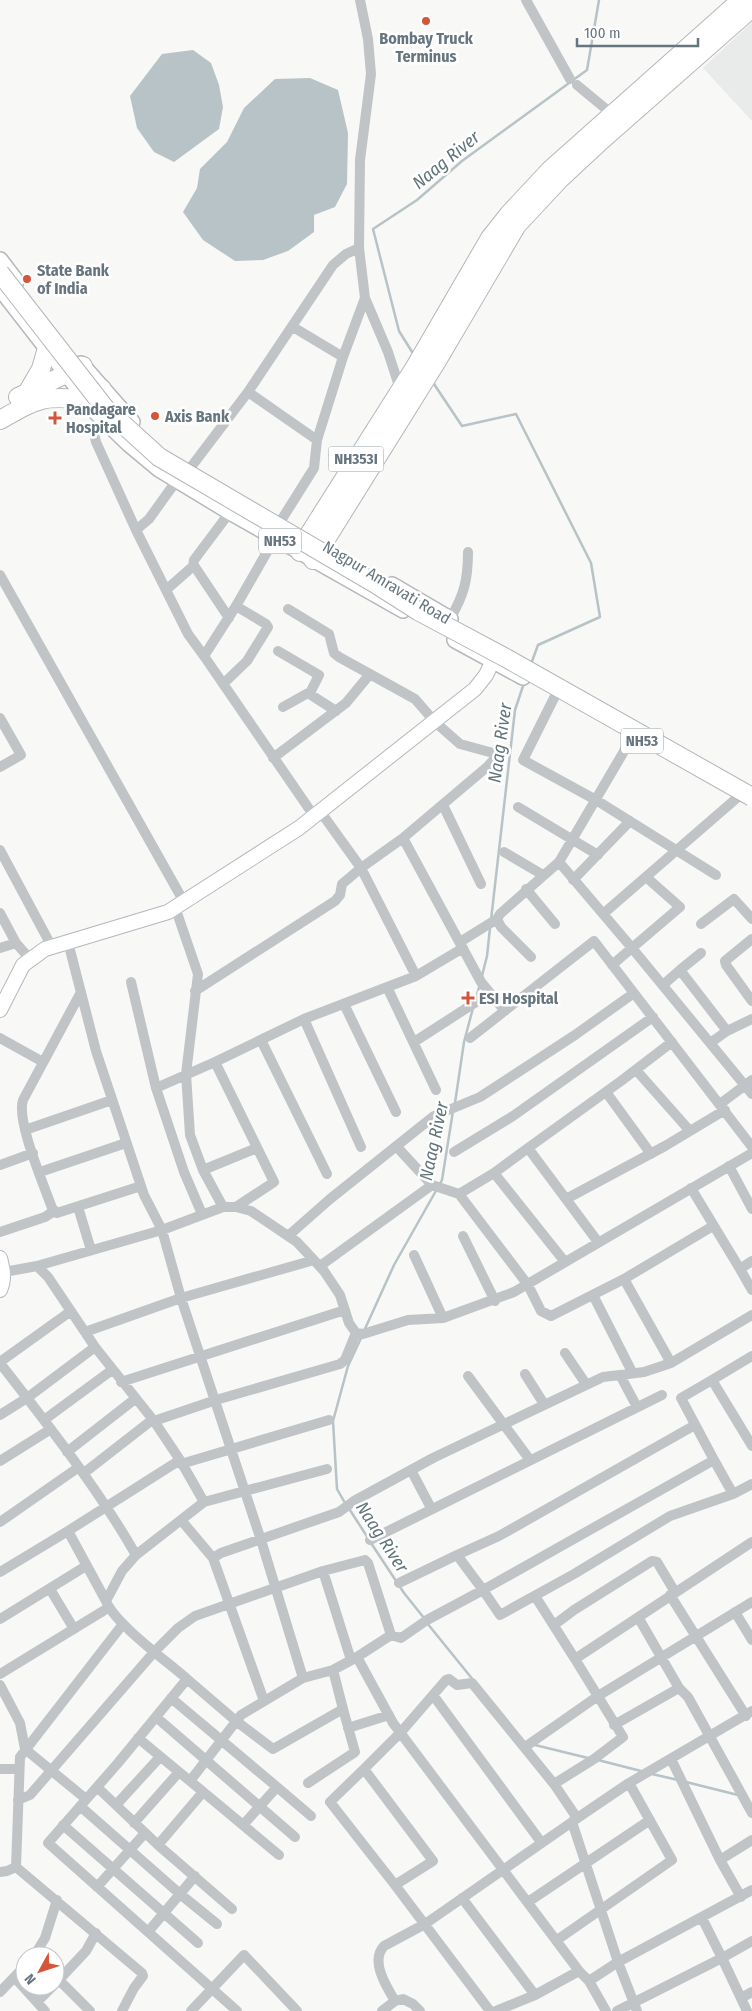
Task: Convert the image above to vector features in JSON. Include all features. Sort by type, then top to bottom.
[{"type":"highway","points":[[423,368],[494,232],[534,186],[741,0]]},
{"type":"highway","points":[[423,368],[517,225],[602,140],[752,8]]},
{"type":"highway","points":[[0,273],[105,408],[159,458],[374,583],[418,611],[506,658],[748,795]]},
{"type":"highway","points":[[26,393],[41,369],[48,348]]},
{"type":"highway","points":[[0,407],[83,366]]},
{"type":"highway","name":"NH353I","points":[[307,556],[400,389],[423,368]]},
{"type":"highway","name":"NH353I","points":[[316,540],[423,368]]},
{"type":"highway","points":[[0,420],[34,401],[46,397],[87,400],[102,389]]},
{"type":"main road","name":"Nagpur Amravati Road","points":[[0,260],[102,389],[142,433],[165,452],[450,619],[496,655]]},
{"type":"main road","name":"Nagpur Amravati Road","points":[[0,288],[100,416],[159,469],[307,556],[528,672],[748,795],[752,805]]},
{"type":"main road","name":"Nagpur Amravati Road","points":[[528,672],[556,694],[748,795]]},
{"type":"street","points":[[360,0],[368,39],[371,74],[360,160],[359,248],[365,298],[388,352],[400,389]]},
{"type":"street","points":[[526,0],[574,82],[612,114]]},
{"type":"street","points":[[192,467],[248,392],[294,326],[333,265],[346,254],[359,248]]},
{"type":"street","points":[[282,519],[314,468],[317,440],[343,357],[365,298]]},
{"type":"street","points":[[294,326],[343,357]]},
{"type":"street","points":[[248,392],[317,440]]},
{"type":"street","points":[[100,416],[94,426],[94,434],[136,530],[188,634],[273,758],[361,868],[416,976]]},
{"type":"street","points":[[136,530],[149,519],[177,480]]},
{"type":"street","points":[[166,590],[193,567],[198,556],[230,512]]},
{"type":"street","points":[[204,656],[229,618],[275,538]]},
{"type":"street","points":[[450,619],[462,598],[468,566],[468,552]]},
{"type":"street","points":[[193,567],[198,570],[229,618]]},
{"type":"street","points":[[0,575],[180,904],[198,974],[186,1074],[190,1135],[203,1170],[223,1206]]},
{"type":"street","points":[[223,684],[247,661],[268,627],[236,606]]},
{"type":"street","points":[[195,991],[335,901],[340,895],[342,884],[443,805],[497,756],[493,753],[460,744],[435,722],[415,699],[334,653],[329,634],[288,609]]},
{"type":"street","points":[[278,650],[319,675],[310,693]]},
{"type":"street","points":[[0,1010],[23,964],[45,949],[160,914],[180,904],[298,828],[475,689],[486,675],[496,655]]},
{"type":"street","points":[[273,758],[336,711],[355,694],[370,674]]},
{"type":"street","points":[[283,707],[305,693],[310,693],[336,711]]},
{"type":"street","points":[[556,694],[523,760],[596,800],[716,875]]},
{"type":"street","points":[[0,718],[21,755],[0,767]]},
{"type":"street","points":[[156,1088],[304,1019],[416,976],[461,945],[483,926],[495,920],[526,889],[559,862],[633,736]]},
{"type":"street","points":[[603,914],[676,851],[748,795]]},
{"type":"street","points":[[443,805],[481,884]]},
{"type":"street","points":[[518,806],[598,855]]},
{"type":"street","points":[[573,880],[630,821]]},
{"type":"street","points":[[403,838],[480,982],[505,1010]]},
{"type":"street","points":[[0,850],[52,947]]},
{"type":"street","points":[[504,852],[543,875]]},
{"type":"street","points":[[559,862],[710,1043],[748,1083],[752,1094]]},
{"type":"street","points":[[612,965],[680,907],[646,877]]},
{"type":"street","points":[[526,889],[555,924]]},
{"type":"street","points":[[701,924],[732,900],[737,900],[752,919]]},
{"type":"street","points":[[0,913],[16,943],[30,959]]},
{"type":"street","points":[[495,920],[531,957]]},
{"type":"street","points":[[752,939],[726,961],[726,965],[752,1001]]},
{"type":"street","points":[[470,1038],[594,941],[752,1147]]},
{"type":"street","points":[[68,942],[96,1051],[141,1186],[162,1230],[181,1298],[232,1448],[303,1678]]},
{"type":"street","points":[[0,948],[16,943]]},
{"type":"street","points":[[663,985],[701,953]]},
{"type":"street","points":[[680,970],[727,1031]]},
{"type":"street","points":[[131,982],[156,1088],[184,1172],[202,1214]]},
{"type":"street","points":[[387,987],[436,1090]]},
{"type":"street","points":[[54,1211],[25,1130],[21,1107],[81,992]]},
{"type":"street","points":[[414,1042],[490,993]]},
{"type":"street","points":[[288,1236],[330,1199],[434,1116],[480,1097],[575,1035],[634,993]]},
{"type":"street","points":[[344,1004],[396,1112]]},
{"type":"street","points":[[454,1152],[513,1116],[653,1017]]},
{"type":"street","points":[[304,1019],[361,1147]]},
{"type":"street","points":[[710,1043],[727,1031],[752,1019]]},
{"type":"street","points":[[0,1038],[43,1062]]},
{"type":"street","points":[[261,1040],[327,1174]]},
{"type":"street","points":[[456,1194],[494,1173],[672,1042]]},
{"type":"street","points":[[215,1062],[274,1182],[236,1207]]},
{"type":"street","points":[[636,1070],[690,1131]]},
{"type":"street","points":[[566,1199],[690,1131],[722,1107],[748,1083]]},
{"type":"street","points":[[606,1092],[651,1154]]},
{"type":"street","points":[[25,1130],[112,1100]]},
{"type":"street","points":[[40,1172],[126,1143]]},
{"type":"street","points":[[397,1147],[434,1186],[456,1194],[528,1285],[541,1311],[551,1316],[624,1279],[713,1226]]},
{"type":"street","points":[[203,1170],[258,1148]]},
{"type":"street","points":[[528,1148],[598,1242]]},
{"type":"street","points":[[0,1166],[33,1153]]},
{"type":"street","points":[[0,1522],[81,1470],[153,1420],[340,1364],[345,1360],[359,1334],[408,1320],[443,1318],[495,1301],[528,1285],[564,1262],[752,1153]]},
{"type":"street","points":[[729,1166],[752,1209]]},
{"type":"street","points":[[494,1173],[564,1262]]},
{"type":"street","points":[[54,1211],[60,1213],[141,1186]]},
{"type":"street","points":[[85,1332],[181,1298],[317,1263],[434,1186]]},
{"type":"street","points":[[691,1188],[752,1290]]},
{"type":"street","points":[[0,1290],[3,1284],[2,1265],[38,1266],[162,1230],[223,1206],[236,1207],[251,1211],[297,1242],[317,1263],[340,1295],[345,1310],[359,1334]]},
{"type":"street","points":[[78,1207],[91,1250]]},
{"type":"street","points":[[0,1232],[45,1217],[54,1211]]},
{"type":"street","points":[[463,1236],[495,1301]]},
{"type":"street","points":[[414,1256],[443,1318]]},
{"type":"street","points":[[740,1269],[752,1261]]},
{"type":"street","points":[[38,1266],[48,1277],[94,1347],[134,1399],[153,1420],[204,1502]]},
{"type":"street","points":[[624,1279],[671,1363]]},
{"type":"street","points":[[593,1296],[626,1374],[637,1407]]},
{"type":"street","points":[[121,1382],[345,1310]]},
{"type":"street","points":[[71,1311],[1,1366],[81,1470],[107,1507],[136,1555]]},
{"type":"street","points":[[213,1558],[221,1553],[343,1510],[354,1501],[411,1470],[586,1384],[603,1377],[644,1372],[671,1363],[752,1314]]},
{"type":"street","points":[[0,1415],[94,1347]]},
{"type":"street","points":[[565,1353],[586,1384]]},
{"type":"street","points":[[733,1494],[681,1397],[751,1359]]},
{"type":"street","points":[[0,1461],[47,1425],[112,1370]]},
{"type":"street","points":[[525,1374],[544,1404]]},
{"type":"street","points":[[468,1376],[530,1460]]},
{"type":"street","points":[[712,1380],[752,1446]]},
{"type":"street","points":[[370,1540],[431,1508],[662,1395]]},
{"type":"street","points":[[67,1452],[134,1399]]},
{"type":"street","points":[[0,1572],[180,1462],[329,1420]]},
{"type":"street","points":[[399,1584],[499,1536],[695,1426]]},
{"type":"street","points":[[190,1782],[241,1715],[303,1678],[333,1670],[391,1636],[401,1638],[428,1620],[714,1460]]},
{"type":"street","points":[[0,1674],[74,1629],[107,1605],[122,1572],[136,1555],[204,1502],[326,1469]]},
{"type":"street","points":[[411,1470],[431,1508]]},
{"type":"street","points":[[457,1555],[500,1615],[670,1516],[733,1494],[752,1484]]},
{"type":"street","points":[[181,1520],[213,1558],[264,1701]]},
{"type":"street","points":[[68,1531],[107,1605],[124,1624],[236,1721],[274,1749],[343,1709]]},
{"type":"street","points":[[575,1659],[672,1594],[749,1547]]},
{"type":"street","points":[[18,1800],[30,1796],[155,1651],[187,1621],[195,1616],[361,1560],[366,1561],[391,1636]]},
{"type":"street","points":[[395,2001],[385,1983],[378,1961],[379,1951],[384,1946],[425,1924],[541,1842],[629,1783],[749,1714],[696,1635],[672,1594],[657,1562],[652,1561],[574,1610],[554,1625]]},
{"type":"street","points":[[0,1619],[86,1566]]},
{"type":"street","points":[[324,1571],[354,1658],[389,1715],[579,1971],[589,1981],[606,2011]]},
{"type":"street","points":[[50,1589],[74,1629]]},
{"type":"street","points":[[535,1596],[623,1738],[554,1784]]},
{"type":"street","points":[[525,1747],[598,1696],[752,1602]]},
{"type":"street","points":[[735,1612],[752,1640]]},
{"type":"street","points":[[638,1617],[679,1688],[688,1697],[752,1813]]},
{"type":"street","points":[[16,1866],[20,1757],[124,1624]]},
{"type":"street","points":[[308,1782],[355,1752],[333,1670]]},
{"type":"street","points":[[187,1679],[48,1843],[237,2011]]},
{"type":"street","points":[[490,2011],[396,1885],[330,1802],[401,1732],[447,1679],[458,1685],[472,1682],[554,1784],[574,1820],[586,1864],[618,1962],[636,2007]]},
{"type":"street","points":[[0,1685],[20,1723],[25,1749],[52,1770],[130,1850],[216,1924]]},
{"type":"street","points":[[614,1725],[679,1688]]},
{"type":"street","points":[[433,1695],[541,1842]]},
{"type":"street","points":[[171,1698],[311,1816]]},
{"type":"street","points":[[348,1728],[389,1715]]},
{"type":"street","points":[[156,1717],[295,1837]]},
{"type":"street","points":[[138,1738],[279,1855]]},
{"type":"street","points":[[116,1805],[160,1757]]},
{"type":"street","points":[[671,1759],[720,1860],[741,1897]]},
{"type":"street","points":[[364,1769],[433,1861],[396,1885]]},
{"type":"street","points":[[0,1770],[19,1770]]},
{"type":"street","points":[[134,1823],[179,1772]]},
{"type":"street","points":[[557,1940],[672,1860],[629,1783]]},
{"type":"street","points":[[97,1787],[158,1845],[232,1909]]},
{"type":"street","points":[[243,1825],[276,1787]]},
{"type":"street","points":[[158,1845],[203,1792]]},
{"type":"street","points":[[528,1902],[650,1820]]},
{"type":"street","points":[[63,1825],[198,1943]]},
{"type":"street","points":[[97,1887],[145,1833]]},
{"type":"street","points":[[720,1860],[752,1840]]},
{"type":"street","points":[[0,1872],[8,1871],[16,1866]]},
{"type":"street","points":[[16,1866],[143,1974],[122,2011]]},
{"type":"street","points":[[148,1932],[195,1876]]},
{"type":"street","points":[[589,1981],[618,1962],[752,1890]]},
{"type":"street","points":[[462,1898],[535,1995]]},
{"type":"street","points":[[40,1946],[45,1938],[57,1900]]},
{"type":"street","points":[[702,1918],[748,2011]]},
{"type":"street","points":[[65,1972],[86,1951],[96,1933]]},
{"type":"street","points":[[617,2011],[636,2007],[752,1941]]},
{"type":"street","points":[[191,2011],[244,1955],[297,2011]]},
{"type":"street","points":[[496,2011],[535,1995],[579,1971]]},
{"type":"street","points":[[0,1992],[15,1978]]},
{"type":"street","points":[[65,1990],[90,2011]]},
{"type":"street","points":[[741,1998],[752,1992]]},
{"type":"street","points":[[32,1996],[45,2011]]},
{"type":"street","points":[[37,2002],[42,1996]]},
{"type":"street","points":[[382,2011],[395,2001],[403,1999],[420,2011]]},
{"type":"shaded area","points":[[752,22],[752,121],[703,68]]},
{"type":"shaded area","points":[[193,50],[211,63],[219,85],[223,107],[219,129],[174,162],[154,152],[137,128],[130,96],[162,54]]},
{"type":"shaded area","points":[[310,78],[338,90],[348,133],[347,184],[335,207],[314,215],[314,232],[288,251],[263,260],[235,261],[203,240],[183,212],[197,188],[200,169],[227,142],[244,108],[275,79]]},
{"type":"waterway","name":"Naag River","points":[[414,355],[399,331],[373,229],[417,200],[462,161],[587,70],[599,0]]},
{"type":"waterway","name":"Naag River","points":[[432,381],[462,426],[516,414],[591,563],[600,617],[538,645],[531,664]]},
{"type":"waterway","name":"Naag River","points":[[491,920],[515,710],[524,683]]},
{"type":"waterway","name":"Naag River","points":[[482,976],[487,956],[490,928]]},
{"type":"waterway","name":"Naag River","points":[[476,998],[480,984]]},
{"type":"waterway","name":"Naag River","points":[[455,1103],[464,1042],[473,1008]]},
{"type":"waterway","name":"Naag River","points":[[440,1184],[453,1111]]},
{"type":"waterway","name":"Naag River","points":[[364,1331],[394,1265],[437,1189]]},
{"type":"waterway","name":"Naag River","points":[[345,1503],[337,1489],[333,1421],[348,1366],[362,1336]]},
{"type":"waterway","name":"Naag River","points":[[348,1507],[368,1538]]},
{"type":"waterway","name":"Naag River","points":[[371,1543],[404,1593],[424,1618]]},
{"type":"waterway","name":"Naag River","points":[[427,1623],[474,1681]]},
{"type":"waterway","name":"Naag River","points":[[535,1745],[588,1758]]},
{"type":"waterway","name":"Naag River","points":[[598,1760],[641,1771]]},
{"type":"waterway","name":"Naag River","points":[[652,1774],[678,1780]]},
{"type":"waterway","name":"Naag River","points":[[686,1782],[738,1795]]},
{"type":"place","name":"Bombay Truck Terminus","points":[[426,21]]},
{"type":"place","name":"State Bank of India","points":[[27,279]]},
{"type":"place","name":"Axis Bank","points":[[155,416]]},
{"type":"place","name":"Pandagare Hospital","points":[[55,418]]},
{"type":"place","name":"ESI Hospital","points":[[468,998]]}]
